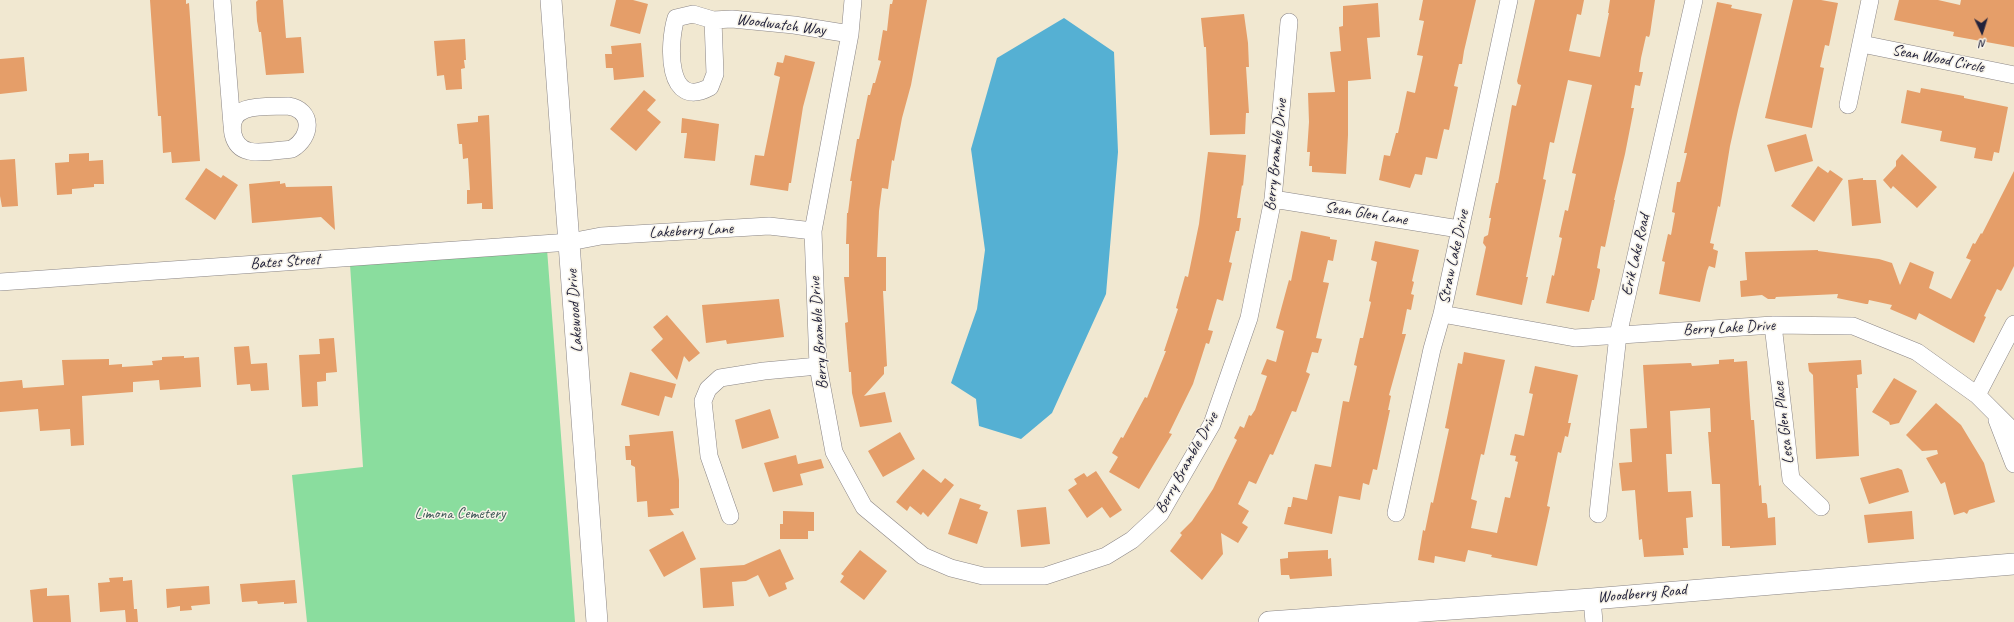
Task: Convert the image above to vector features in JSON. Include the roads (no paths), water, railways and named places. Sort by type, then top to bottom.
[{"type":"street","points":[[222,0],[232,129]]},
{"type":"street","name":"Lakewood Drive","points":[[551,0],[597,622]]},
{"type":"street","name":"Berry Bramble Drive","points":[[853,0],[850,34],[813,231],[818,366],[834,452],[864,507],[923,556],[951,568],[983,576],[1045,576],[1106,556],[1132,540],[1160,514],[1212,424],[1249,318],[1273,199],[1289,22]]},
{"type":"street","name":"Straw Lake Drive","points":[[1396,513],[1430,357],[1442,314],[1509,0]]},
{"type":"street","name":"Erik Lake Road","points":[[1598,514],[1618,335],[1694,0]]},
{"type":"street","points":[[1848,105],[1870,0]]},
{"type":"street","name":"Woodwatch Way","points":[[713,20],[732,19],[786,24],[850,34]]},
{"type":"street","name":"Sean Wood Circle","points":[[1862,44],[2014,75]]},
{"type":"street","name":"Sean Glen Lane","points":[[1273,199],[1459,229]]},
{"type":"street","name":"Lakeberry Lane","points":[[570,242],[601,236],[769,226],[813,231]]},
{"type":"street","name":"Bates Street","points":[[0,282],[570,242]]},
{"type":"street","name":"Berry Lake Drive","points":[[1442,314],[1575,338],[1773,325],[1853,326],[1917,352],[1977,395],[2014,432]]},
{"type":"street","points":[[1977,395],[2014,324]]},
{"type":"street","name":"Lesa Glen Place","points":[[1773,325],[1790,479],[1821,507]]},
{"type":"street","points":[[730,516],[709,456],[703,401],[708,389],[720,378],[764,371],[818,366]]},
{"type":"street","name":"Berry Lake Drive","points":[[1992,410],[2005,438],[2014,464]]},
{"type":"street","name":"Woodberry Road","points":[[1269,622],[2014,564]]},
{"type":"street","points":[[1592,598],[1594,622]]},
{"type":"water","points":[[1064,18],[1114,52],[1118,152],[1106,294],[1052,413],[1021,439],[979,426],[976,399],[951,383],[977,309],[985,250],[971,149],[997,58]]},
{"type":"park label","name":"Limona Cemetery","points":[[460,514]]}]
